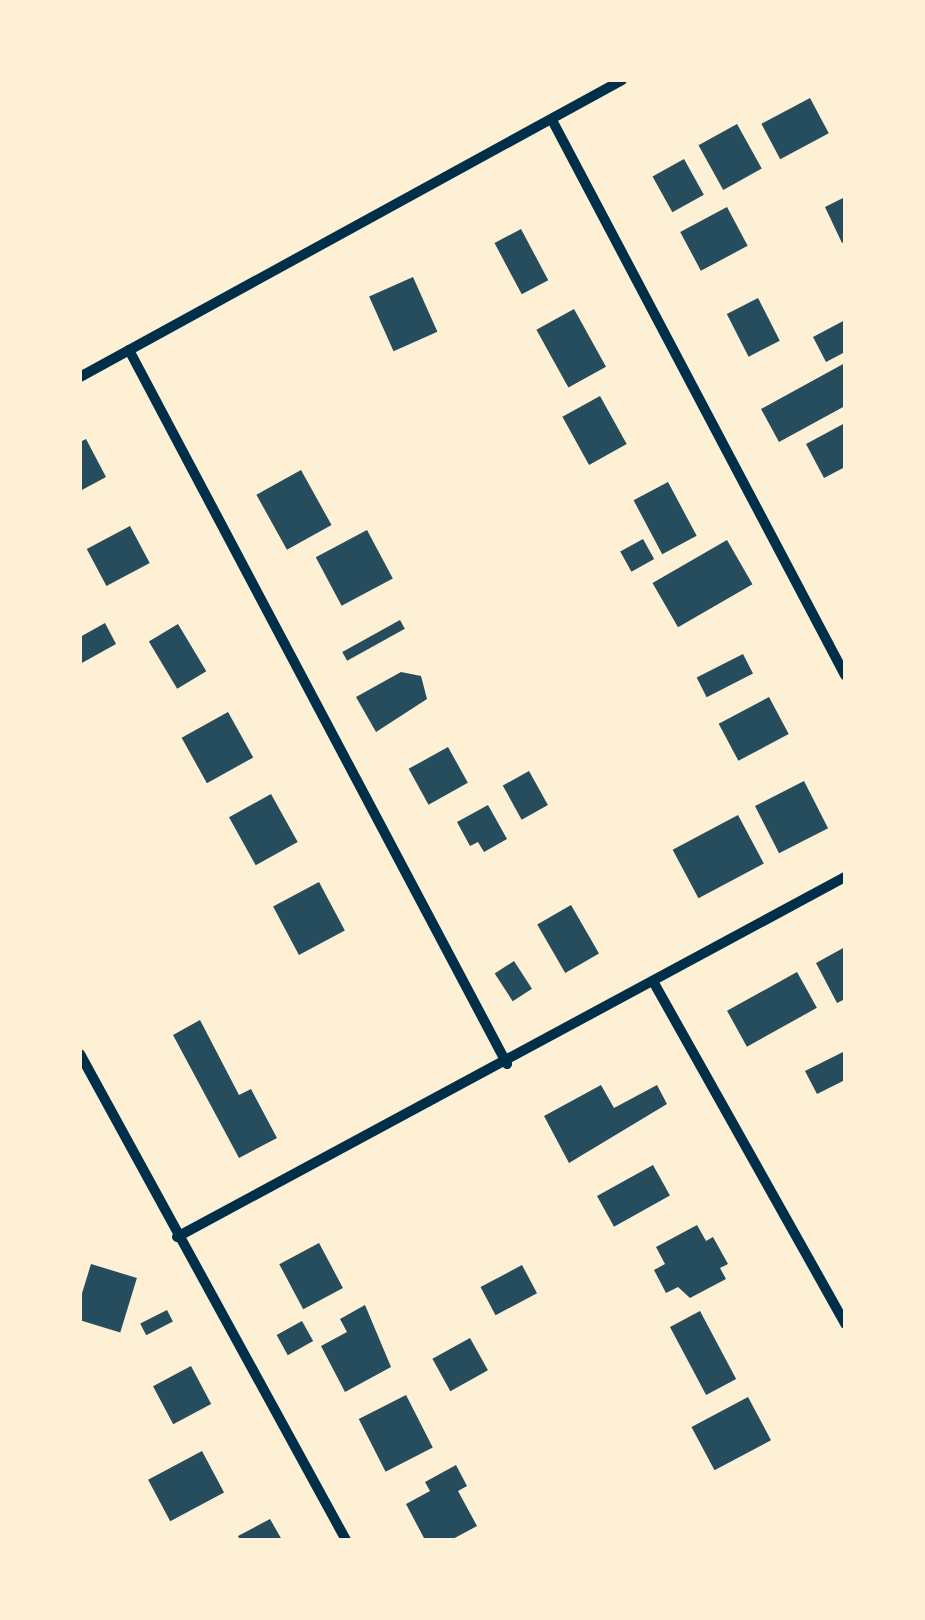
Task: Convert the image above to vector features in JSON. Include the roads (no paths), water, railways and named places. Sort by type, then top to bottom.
[{"type":"street","points":[[80,377],[622,80]]},
{"type":"street","points":[[552,120],[845,676]]},
{"type":"street","points":[[129,350],[507,1064]]},
{"type":"street","points":[[176,1237],[507,1064],[845,877]]},
{"type":"street","points":[[654,983],[845,1324]]},
{"type":"street","points":[[80,1054],[176,1237],[346,1540]]}]
